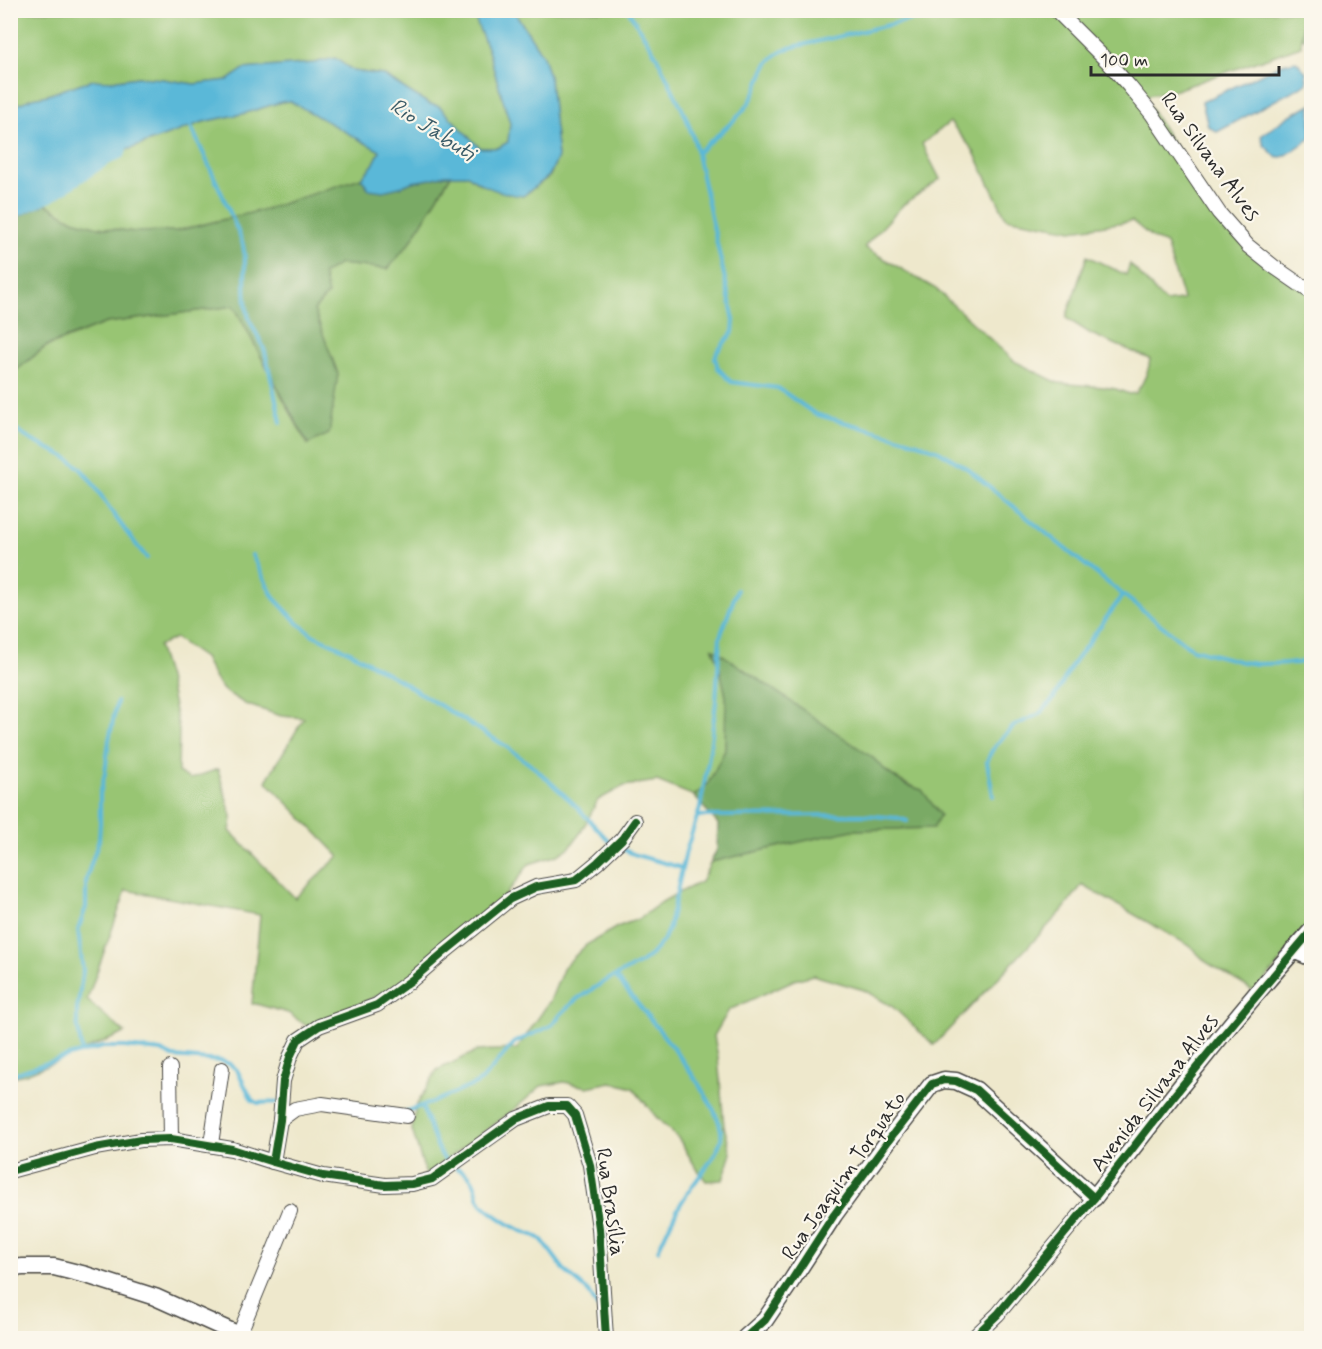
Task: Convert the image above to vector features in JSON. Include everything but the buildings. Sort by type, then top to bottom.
[{"type":"street","name":"Rua Silvana Alves","points":[[1056,10],[1130,86],[1152,114],[1219,213],[1248,246],[1311,293]]},
{"type":"street","points":[[273,1162],[280,1120],[283,1081],[298,1040],[319,1026],[377,1005],[413,979],[510,899],[536,887],[576,880],[622,839],[635,821]]},
{"type":"street","points":[[1311,930],[1293,950],[1311,958]]},
{"type":"street","name":"Avenida Silvana Alves","points":[[973,1338],[998,1314],[1095,1198],[1164,1108],[1293,950]]},
{"type":"street","points":[[170,1068],[171,1138]]},
{"type":"street","points":[[211,1144],[222,1069]]},
{"type":"street","name":"Rua Joaquim Torquato","points":[[745,1338],[765,1320],[834,1215],[932,1084],[944,1080],[956,1080],[976,1090],[1095,1198]]},
{"type":"street","points":[[280,1120],[295,1109],[322,1104],[407,1116]]},
{"type":"street","name":"Rua Brasília","points":[[10,1171],[95,1148],[141,1140],[171,1138],[232,1149],[322,1176],[386,1185],[412,1184],[432,1179],[516,1119],[549,1106],[567,1106],[575,1115],[590,1165],[599,1228],[606,1338]]},
{"type":"street","points":[[10,1268],[54,1267],[86,1275],[155,1297],[242,1336],[290,1211]]},
{"type":"green space","points":[[472,10],[488,50],[510,123],[508,142],[498,148],[480,148],[439,106],[429,104],[383,75],[353,71],[335,58],[314,63],[244,69],[228,80],[194,84],[138,77],[94,81],[33,98],[16,105],[11,111],[11,11]]},
{"type":"green space","points":[[514,11],[1304,11],[1301,46],[1176,90],[1148,95],[1146,101],[1217,214],[1311,294],[1311,925],[1255,992],[1206,962],[1190,946],[1082,885],[1063,910],[934,1045],[893,1007],[864,990],[813,975],[794,980],[729,1010],[714,1036],[724,1126],[731,1153],[723,1180],[706,1181],[679,1139],[657,1118],[633,1088],[611,1082],[587,1087],[564,1082],[541,1086],[516,1108],[426,1175],[412,1130],[416,1106],[437,1070],[477,1051],[517,1049],[550,1001],[564,967],[586,945],[617,927],[638,919],[662,902],[701,882],[711,862],[852,830],[933,828],[922,790],[895,777],[873,758],[713,649],[726,696],[725,750],[708,784],[694,796],[657,781],[624,786],[598,800],[570,847],[558,855],[529,864],[503,899],[399,985],[311,1029],[288,1013],[252,1004],[260,915],[126,890],[87,1000],[125,1033],[26,1074],[11,1077],[10,375],[46,347],[106,323],[234,306],[307,444],[338,374],[314,310],[323,274],[340,264],[388,269],[411,241],[451,175],[468,175],[478,183],[523,196],[550,176],[558,157],[550,80],[543,56]],"holes":[[[950,122],[973,150],[1006,218],[1072,230],[1132,221],[1154,239],[1166,244],[1182,300],[1165,302],[1130,264],[1126,275],[1087,256],[1066,318],[1091,334],[1150,359],[1145,377],[1136,393],[1129,394],[1104,387],[1058,383],[1014,361],[936,289],[864,247],[903,205],[940,179],[922,144]],[[175,638],[204,658],[223,690],[245,704],[281,716],[304,718],[266,781],[339,856],[295,898],[230,831],[232,818],[218,769],[190,779],[178,772],[179,730],[168,678],[158,646]]]},
{"type":"green space","points":[[1304,11],[1311,11],[1311,38],[1301,38]]},
{"type":"green space","points":[[291,101],[380,151],[373,165],[361,178],[263,210],[176,231],[135,232],[98,227],[73,220],[44,203],[86,165],[203,122]]},
{"type":"green space","points":[[451,175],[411,241],[388,269],[340,264],[323,274],[328,294],[314,310],[338,374],[329,434],[308,444],[234,306],[106,323],[46,346],[11,375],[10,220],[44,203],[73,220],[98,227],[135,232],[176,231],[263,210],[361,178],[369,189],[400,187]]},
{"type":"green space","points":[[713,648],[873,758],[888,773],[906,785],[922,790],[940,815],[933,828],[852,830],[711,862],[717,849],[718,824],[694,796],[708,784],[725,750],[726,696]]},
{"type":"water","points":[[472,11],[514,11],[543,56],[550,80],[558,157],[549,176],[523,196],[494,190],[468,175],[445,175],[383,191],[369,189],[361,178],[373,165],[380,151],[290,101],[203,122],[86,165],[42,206],[11,220],[11,111],[16,105],[33,98],[94,80],[111,81],[138,77],[194,84],[228,80],[244,69],[314,63],[335,58],[353,71],[383,75],[429,104],[439,106],[480,148],[498,148],[508,142],[510,123],[488,50]]},
{"type":"water","points":[[1296,61],[1306,72],[1307,83],[1217,132],[1208,126],[1202,102],[1282,64]]},
{"type":"water","points":[[1311,104],[1311,138],[1285,156],[1277,158],[1264,145],[1261,136]]},
{"type":"waterway","points":[[628,10],[656,55],[686,117],[694,140],[734,320],[733,332],[715,358],[718,368],[731,382],[778,388],[815,414],[939,451],[968,469],[1193,649],[1257,664],[1297,663],[1312,660]]},
{"type":"waterway","points":[[697,153],[746,107],[766,67],[778,53],[789,48],[910,20],[968,10]]},
{"type":"waterway","points":[[189,122],[243,245],[248,314],[265,352],[281,422]]},
{"type":"waterway","name":"Rio Jabuti","points":[[10,208],[47,192],[116,149]]},
{"type":"waterway","points":[[10,423],[26,437],[72,461],[80,468],[147,558]]},
{"type":"waterway","points":[[252,555],[274,598],[313,635],[350,652],[399,680],[504,745],[536,769],[617,847],[682,868]]},
{"type":"waterway","points":[[407,1111],[476,1084],[515,1042],[552,1025],[577,999],[607,980],[641,963],[663,941],[669,927],[686,851],[700,808],[716,701],[720,637],[737,590]]},
{"type":"waterway","points":[[993,796],[987,762],[991,752],[1014,726],[1039,714],[1054,698],[1072,665],[1123,595]]},
{"type":"waterway","points":[[82,1053],[77,1021],[83,971],[78,930],[86,907],[86,882],[99,840],[100,794],[117,702]]},
{"type":"waterway","points":[[698,816],[862,815],[907,821]]},
{"type":"waterway","points":[[615,976],[696,1080],[719,1124],[721,1139],[719,1146],[679,1206],[658,1250]]},
{"type":"waterway","points":[[10,1075],[103,1047],[125,1047],[161,1051],[173,1057],[221,1061],[230,1064],[237,1070],[252,1100],[258,1103],[277,1102]]},
{"type":"waterway","points":[[422,1106],[437,1145],[449,1165]]},
{"type":"waterway","points":[[456,1168],[465,1172],[474,1182],[479,1200],[485,1207],[511,1226],[542,1240],[565,1271],[589,1292],[597,1307]]},
{"type":"cycle path","points":[[273,1162],[280,1120],[283,1081],[298,1040],[319,1026],[377,1005],[413,979],[510,899],[536,887],[576,880],[622,839],[635,821]]},
{"type":"cycle path","points":[[973,1338],[998,1314],[1094,1198],[1220,1039],[1312,930]]},
{"type":"cycle path","points":[[745,1338],[765,1320],[834,1215],[932,1084],[944,1080],[956,1081],[976,1090],[1094,1198]]},
{"type":"cycle path","points":[[10,1171],[95,1148],[141,1140],[171,1139],[232,1149],[323,1176],[385,1185],[412,1184],[432,1179],[516,1119],[549,1106],[567,1106],[575,1115],[590,1165],[599,1228],[606,1338]]}]
